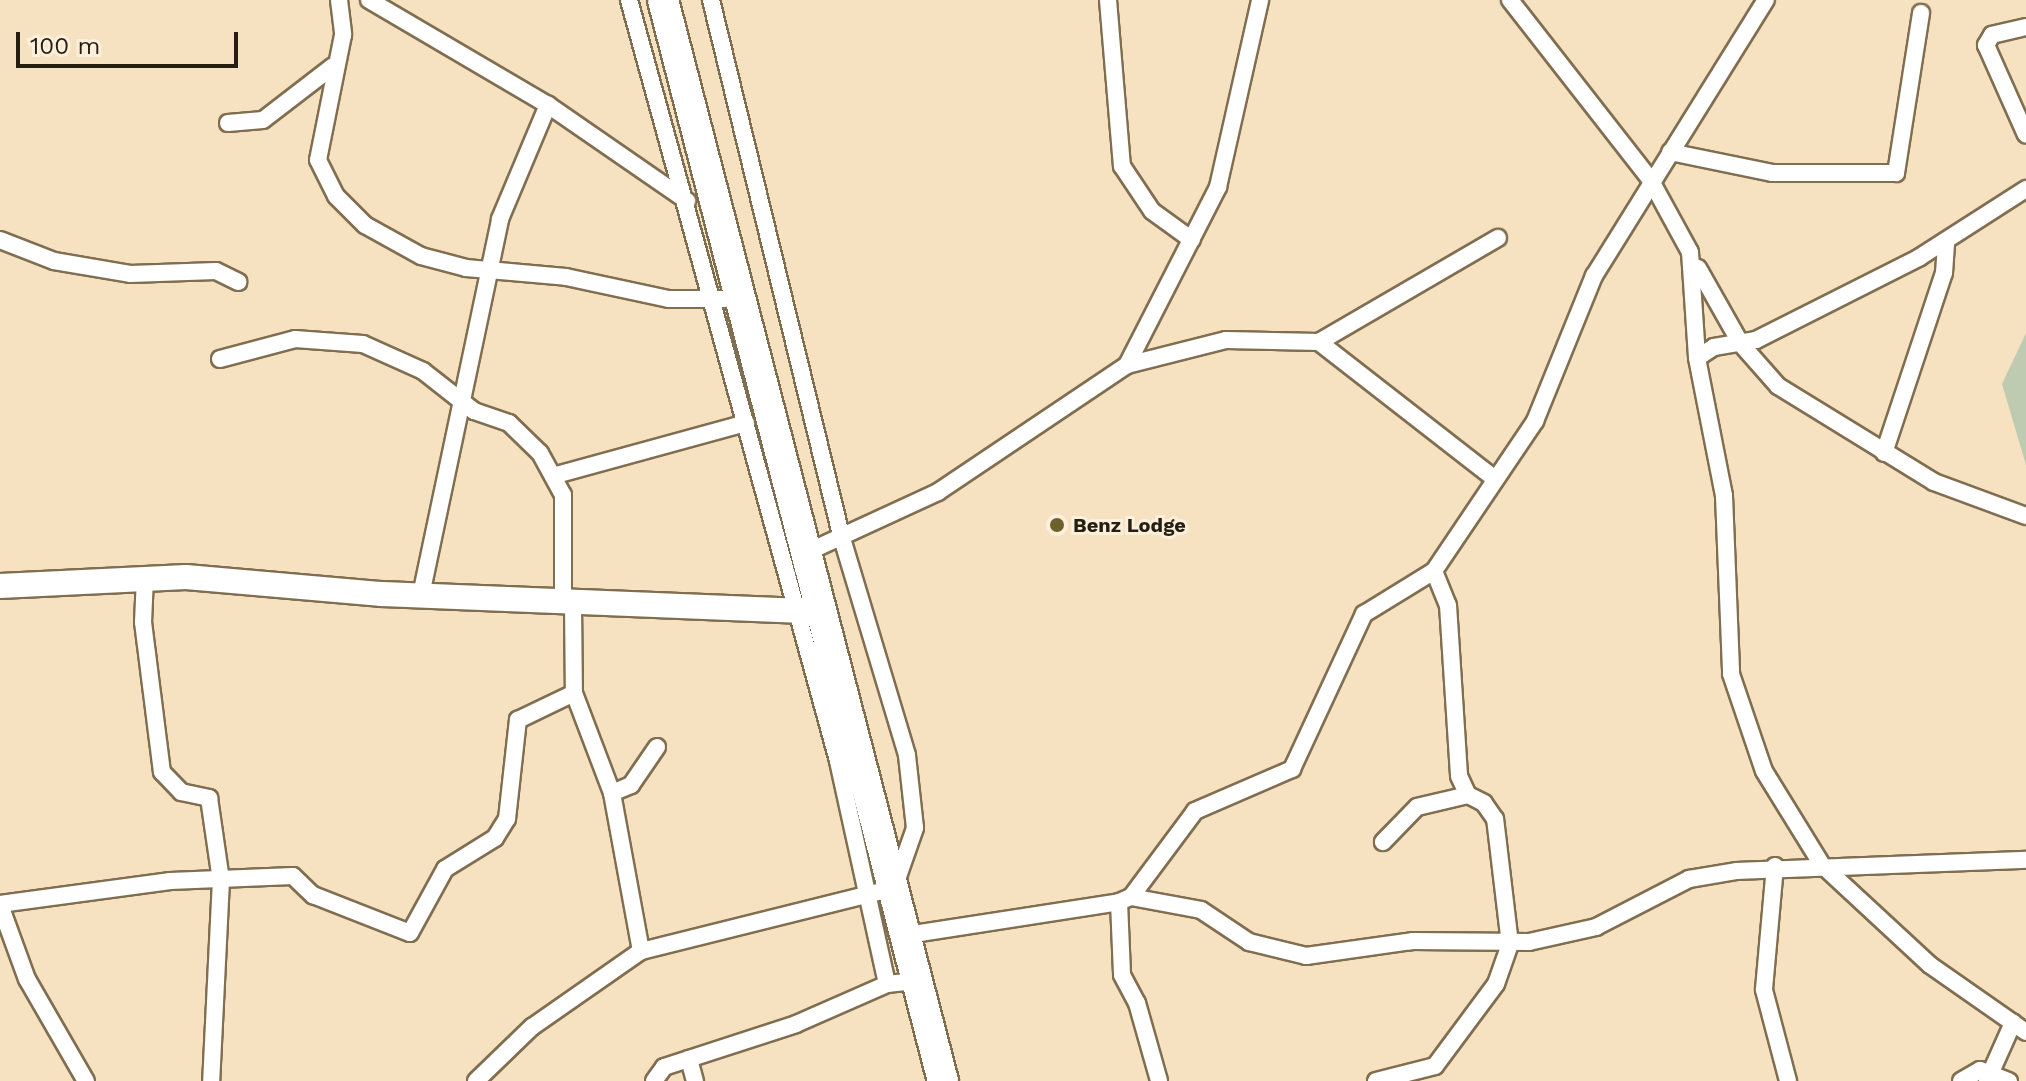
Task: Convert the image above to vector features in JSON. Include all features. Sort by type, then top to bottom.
[{"type":"highway","points":[[663,0],[721,219],[728,299],[808,552],[823,612],[880,893],[907,935],[943,1081]]},
{"type":"street","points":[[339,0],[343,35],[334,64],[318,160],[336,196],[391,242],[487,271],[728,299]]},
{"type":"street","points":[[369,0],[548,105],[687,201],[721,219]]},
{"type":"street","points":[[629,0],[687,201],[728,299],[746,423],[792,611],[880,893],[887,984]]},
{"type":"street","points":[[484,1078],[532,1027],[641,951],[880,893],[915,828],[907,755],[842,539],[711,0]]},
{"type":"street","points":[[1108,0],[1122,166],[1152,211],[1192,240]]},
{"type":"street","points":[[1127,365],[1218,187],[1260,0]]},
{"type":"street","points":[[1510,0],[1650,179],[1741,344],[1778,386],[1934,482],[2026,516]]},
{"type":"street","points":[[1159,1081],[1137,1003],[1122,975],[1125,900],[1195,811],[1292,769],[1364,614],[1434,571],[1535,421],[1594,276],[1650,179],[1766,0]]},
{"type":"street","points":[[1670,152],[1772,173],[1896,173],[1921,13]]},
{"type":"street","points":[[2026,27],[1992,35],[1986,45],[2026,135]]},
{"type":"street","points":[[228,123],[263,120],[334,64]]},
{"type":"street","points":[[421,595],[487,271],[514,175],[548,105]]},
{"type":"street","points":[[1697,358],[1741,344],[1946,241],[2026,189]]},
{"type":"street","points":[[808,552],[842,539],[938,492],[1127,365],[1226,340],[1319,342],[1498,238]]},
{"type":"street","points":[[0,240],[54,261],[130,274],[216,271],[239,282]]},
{"type":"street","points":[[1884,453],[1944,273],[1946,241]]},
{"type":"street","points":[[1690,252],[1697,358],[1724,496],[1728,648],[1737,701],[1770,782],[1822,865],[1930,965],[2019,1028],[1989,1077]]},
{"type":"street","points":[[220,359],[295,339],[363,344],[423,371],[458,402],[509,423],[556,475],[563,495],[574,693],[612,793],[641,951]]},
{"type":"street","points":[[1319,342],[1495,479]]},
{"type":"street","points":[[556,475],[746,423]]},
{"type":"street","points":[[1376,1081],[1442,1059],[1496,984],[1510,944],[1495,819],[1468,795],[1459,776],[1448,605],[1434,571]]},
{"type":"street","points":[[145,577],[143,622],[162,772],[181,792],[209,798],[221,880],[211,1081]]},
{"type":"street","points":[[0,586],[145,577],[568,604],[823,612]]},
{"type":"street","points":[[86,1081],[27,979],[0,904],[221,880],[293,876],[313,895],[410,933],[445,869],[495,838],[507,819],[518,720],[574,693]]},
{"type":"street","points":[[612,793],[631,785],[657,747]]},
{"type":"street","points":[[1383,842],[1417,807],[1468,795]]},
{"type":"street","points":[[907,935],[1125,900],[1201,910],[1249,942],[1306,956],[1413,941],[1510,944],[1596,927],[1689,879],[1775,866],[2026,860]]},
{"type":"street","points":[[1775,866],[1764,990],[1788,1081]]},
{"type":"street","points":[[654,1081],[664,1067],[887,984],[918,981]]},
{"type":"street","points":[[689,1059],[695,1081]]},
{"type":"street","points":[[1961,1081],[1980,1070],[1989,1077],[2009,1081]]},
{"type":"green space","points":[[2026,333],[2026,465],[2002,384]]},
{"type":"place","name":"Benz Lodge","points":[[1057,525]]}]
